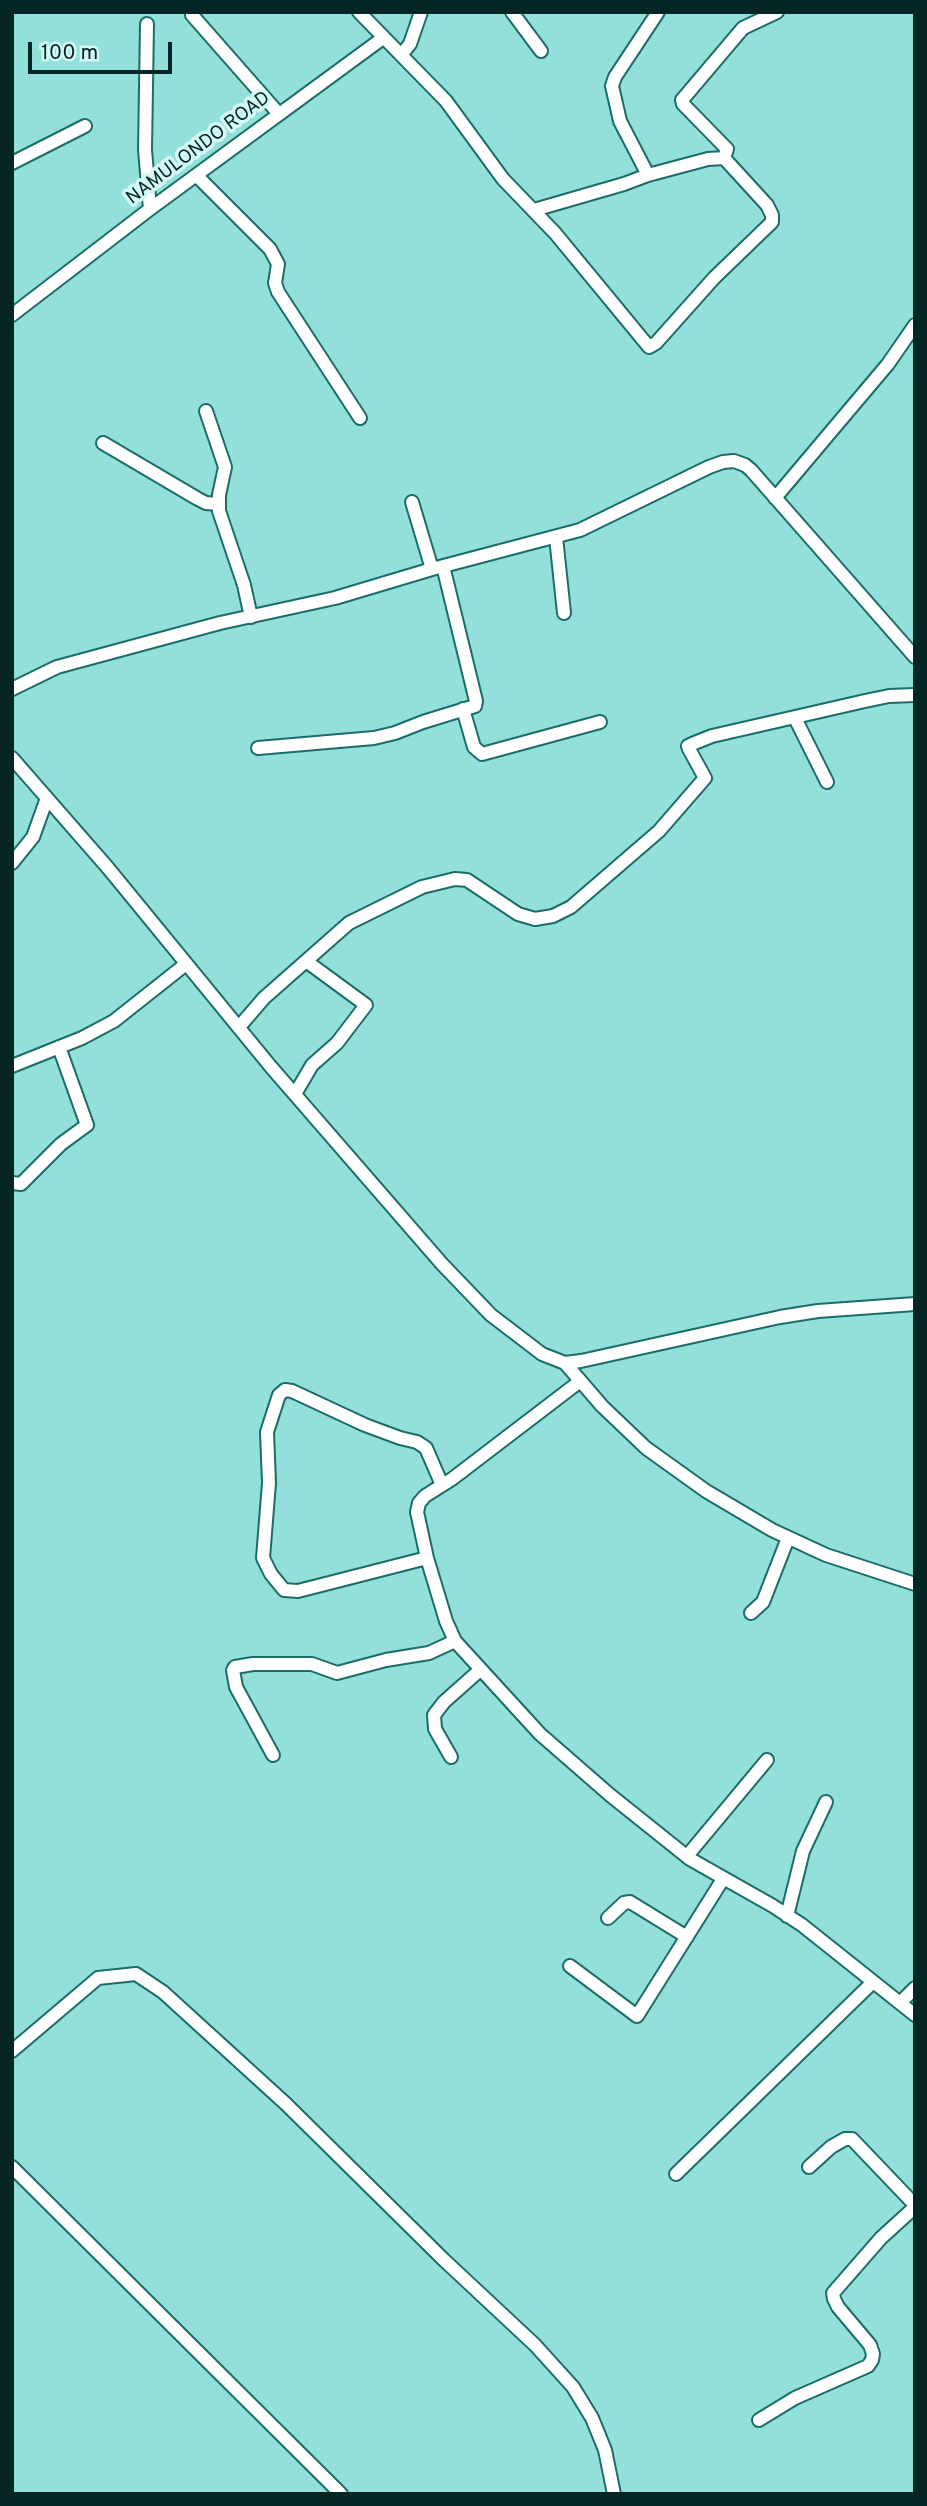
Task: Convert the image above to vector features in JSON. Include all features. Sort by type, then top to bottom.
[{"type":"street","points":[[401,55],[410,44],[421,12]]},
{"type":"street","points":[[512,12],[541,51]]},
{"type":"street","points":[[648,175],[620,121],[612,86],[615,77],[659,12]]},
{"type":"street","points":[[724,158],[727,149],[682,100],[743,28],[777,12]]},
{"type":"street","points":[[361,13],[446,102],[503,179],[534,210],[647,346],[651,346],[714,278],[772,222],[767,205],[724,158]]},
{"type":"street","points":[[192,15],[279,114]]},
{"type":"street","points":[[147,24],[145,150],[150,209]]},
{"type":"street","name":"NAMULONDO ROAD","points":[[12,315],[150,209],[383,38]]},
{"type":"street","points":[[12,163],[85,126]]},
{"type":"street","points":[[534,210],[648,175],[708,159],[724,158]]},
{"type":"street","points":[[197,176],[250,226],[270,249],[278,264],[275,283],[278,292],[360,418]]},
{"type":"street","points":[[775,498],[888,364],[915,325]]},
{"type":"street","points":[[206,411],[225,467],[218,504],[222,523],[244,585],[251,617]]},
{"type":"street","points":[[103,443],[198,499],[218,504]]},
{"type":"street","points":[[12,689],[57,667],[335,598],[437,567],[556,537],[592,525],[709,467],[734,461],[745,465],[915,657]]},
{"type":"street","points":[[258,748],[374,738],[475,706],[476,701],[437,567],[412,502]]},
{"type":"street","points":[[556,537],[564,613]]},
{"type":"street","points":[[239,1027],[264,998],[332,936],[367,913],[422,887],[455,879],[467,880],[518,914],[544,919],[561,913],[659,831],[705,778],[688,746],[712,736],[889,696],[915,695]]},
{"type":"street","points":[[463,709],[474,747],[481,754],[600,722]]},
{"type":"street","points":[[795,718],[827,782]]},
{"type":"street","points":[[12,758],[108,868],[295,1094],[442,1264],[491,1315],[542,1354],[565,1363],[579,1382],[646,1448],[706,1491],[788,1538],[826,1555],[915,1584]]},
{"type":"street","points":[[12,863],[33,837],[47,798]]},
{"type":"street","points":[[295,1094],[312,1065],[337,1043],[366,1005],[306,961]]},
{"type":"street","points":[[12,1066],[59,1048],[114,1021],[186,964]]},
{"type":"street","points":[[12,1183],[21,1184],[61,1144],[87,1125],[59,1048]]},
{"type":"street","points":[[565,1363],[780,1317],[818,1311],[915,1304]]},
{"type":"street","points":[[579,1382],[419,1503],[417,1512],[427,1558],[446,1621],[455,1641],[540,1734],[610,1795],[687,1856],[787,1916],[915,2015]]},
{"type":"street","points":[[427,1558],[298,1591],[284,1590],[263,1558],[269,1483],[267,1432],[279,1395],[292,1391],[365,1424],[417,1442],[426,1448],[442,1485]]},
{"type":"street","points":[[751,1613],[763,1602],[788,1538]]},
{"type":"street","points":[[273,1755],[236,1687],[233,1670],[235,1667],[253,1664],[312,1664],[337,1673],[386,1660],[429,1653],[455,1641]]},
{"type":"street","points":[[451,1757],[435,1729],[434,1715],[444,1702],[480,1670]]},
{"type":"street","points":[[687,1856],[767,1760]]},
{"type":"street","points":[[787,1916],[803,1851],[826,1802]]},
{"type":"street","points":[[570,1966],[637,2015],[723,1879]]},
{"type":"street","points":[[608,1919],[624,1903],[629,1902],[687,1937]]},
{"type":"street","points":[[12,2051],[98,1978],[136,1975],[163,1992],[286,2104],[444,2260],[535,2345],[573,2387],[592,2418],[605,2450],[614,2494]]},
{"type":"street","points":[[676,2174],[873,1982]]},
{"type":"street","points":[[900,2003],[915,1988]]},
{"type":"street","points":[[759,2420],[795,2398],[868,2366],[873,2354],[870,2345],[838,2307],[833,2292],[881,2238],[915,2206],[852,2139],[845,2139],[831,2147],[809,2167]]},
{"type":"street","points":[[12,2167],[341,2494]]}]
